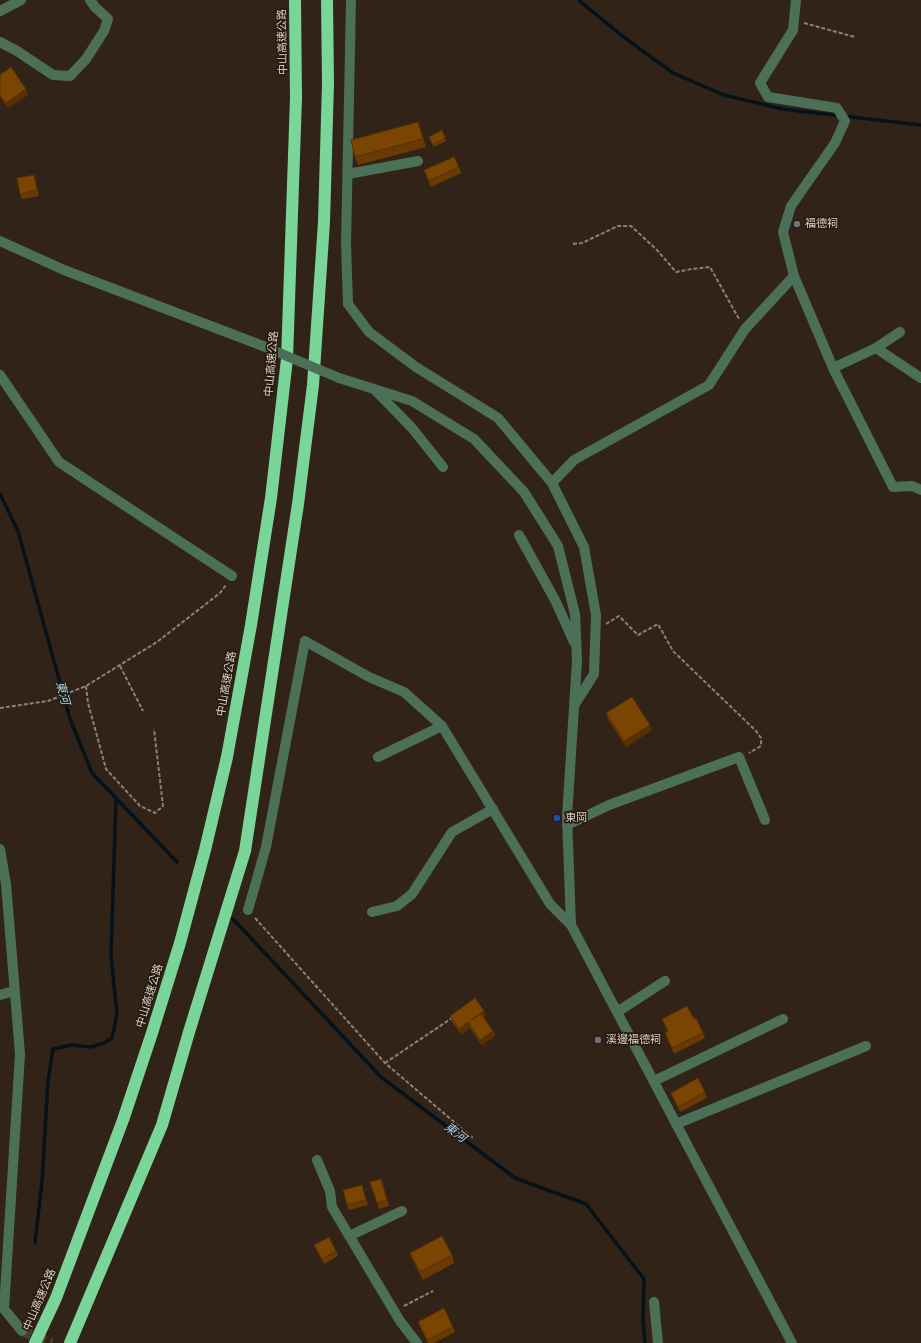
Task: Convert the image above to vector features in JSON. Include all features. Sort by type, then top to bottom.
[{"type":"highway","name":"中山高速公路","points":[[35,1343],[56,1298],[123,1120],[175,958],[197,882],[227,757],[251,625],[271,498],[287,359],[296,98],[295,0]]},
{"type":"highway","points":[[70,1343],[162,1125],[245,851],[298,504],[312,385],[324,222],[328,83],[327,0]]},
{"type":"street","points":[[0,11],[21,0]]},
{"type":"street","points":[[0,42],[17,51],[53,75],[70,76],[86,59],[104,31],[108,19],[90,0]]},
{"type":"street","points":[[351,0],[346,244],[348,304],[369,332],[416,367],[498,418],[552,483],[584,547],[596,615],[594,674],[574,706]]},
{"type":"street","points":[[796,0],[793,30],[760,83],[768,98],[837,108],[845,121],[835,143],[791,206],[783,232],[794,276],[833,368],[893,487],[912,486],[921,490]]},
{"type":"street","points":[[348,174],[418,161]]},
{"type":"street","points":[[0,242],[64,270],[263,346],[339,378],[412,401],[474,439],[524,492],[558,546],[575,614],[577,661],[567,825],[571,925]]},
{"type":"street","points":[[552,483],[574,460],[708,385],[745,329],[794,276]]},
{"type":"street","points":[[833,368],[876,348],[900,332]]},
{"type":"street","points":[[876,348],[921,378]]},
{"type":"street","points":[[0,375],[58,462],[232,576]]},
{"type":"street","points":[[375,389],[412,428],[444,467]]},
{"type":"street","points":[[519,535],[555,600],[577,649]]},
{"type":"street","points":[[248,910],[266,847],[305,641],[369,677],[404,692],[442,726],[550,904],[571,925],[792,1343]]},
{"type":"street","points":[[378,757],[442,726]]},
{"type":"street","points":[[567,825],[609,805],[739,757],[765,820]]},
{"type":"street","points":[[372,912],[397,906],[412,894],[452,832],[493,809]]},
{"type":"street","points":[[0,849],[6,884],[20,1054],[4,1309],[22,1331]]},
{"type":"street","points":[[617,1012],[664,981]]},
{"type":"street","points":[[0,995],[14,991]]},
{"type":"street","points":[[654,1080],[783,1019]]},
{"type":"street","points":[[676,1124],[866,1046]]},
{"type":"street","points":[[317,1160],[330,1191],[332,1207],[400,1321],[418,1343]]},
{"type":"street","points":[[349,1236],[402,1211]]},
{"type":"street","points":[[654,1302],[658,1343]]},
{"type":"path","points":[[794,20],[855,38]]},
{"type":"path","points":[[573,244],[582,244],[618,226],[631,226],[657,250],[676,272],[710,267],[745,329]]},
{"type":"path","points":[[0,708],[48,701],[86,686],[157,642],[220,593],[232,576]]},
{"type":"path","points":[[595,631],[619,616],[638,635],[658,624],[673,651],[762,738],[761,746],[752,752],[739,757]]},
{"type":"path","points":[[119,666],[143,711]]},
{"type":"path","points":[[86,686],[88,703],[106,769],[140,806],[155,813],[163,806],[154,730]]},
{"type":"path","points":[[248,910],[385,1063],[474,1139]]},
{"type":"path","points":[[385,1063],[454,1017]]},
{"type":"path","points":[[394,1311],[433,1291]]},
{"type":"building","points":[[11,67],[26,89],[6,103],[0,95],[0,75]]},
{"type":"building","points":[[418,122],[423,139],[355,157],[351,140]]},
{"type":"building","points":[[442,130],[445,138],[433,145],[429,137]]},
{"type":"building","points":[[454,157],[459,167],[429,181],[424,170]]},
{"type":"building","points":[[34,175],[37,190],[20,194],[17,178]]},
{"type":"building","points":[[632,697],[650,725],[624,741],[606,713]]},
{"type":"building","points":[[475,998],[484,1011],[471,1020],[481,1014],[493,1031],[480,1040],[468,1022],[459,1029],[450,1016]]},
{"type":"building","points":[[687,1006],[694,1019],[696,1018],[703,1033],[672,1048],[665,1033],[668,1031],[662,1019]]},
{"type":"building","points":[[698,1078],[705,1092],[678,1107],[671,1093]]},
{"type":"building","points":[[381,1179],[387,1200],[377,1203],[370,1182]]},
{"type":"building","points":[[362,1185],[366,1200],[347,1205],[343,1190]]},
{"type":"building","points":[[442,1236],[452,1255],[420,1272],[410,1253]]},
{"type":"building","points":[[329,1237],[336,1251],[322,1259],[314,1245]]},
{"type":"building","points":[[444,1308],[453,1327],[427,1340],[418,1322]]},
{"type":"waterway","points":[[579,0],[621,35],[673,73],[724,95],[782,109],[921,125]]},
{"type":"waterway","name":"東河","points":[[0,494],[18,531],[70,719],[92,773],[177,862]]},
{"type":"waterway","points":[[35,1243],[42,1182],[48,1081],[53,1049],[72,1045],[91,1047],[104,1043],[112,1038],[117,1014],[111,956],[116,798]]},
{"type":"waterway","name":"東河","points":[[233,919],[381,1077],[515,1178],[586,1204],[644,1279],[643,1320],[645,1343]]},
{"type":"tunnel","points":[[22,1331],[52,1343]]},
{"type":"place","name":"福德祠","points":[[797,224]]},
{"type":"place","name":"東岡","points":[[557,818]]},
{"type":"place","name":"溪邊福德祠","points":[[598,1040]]}]
